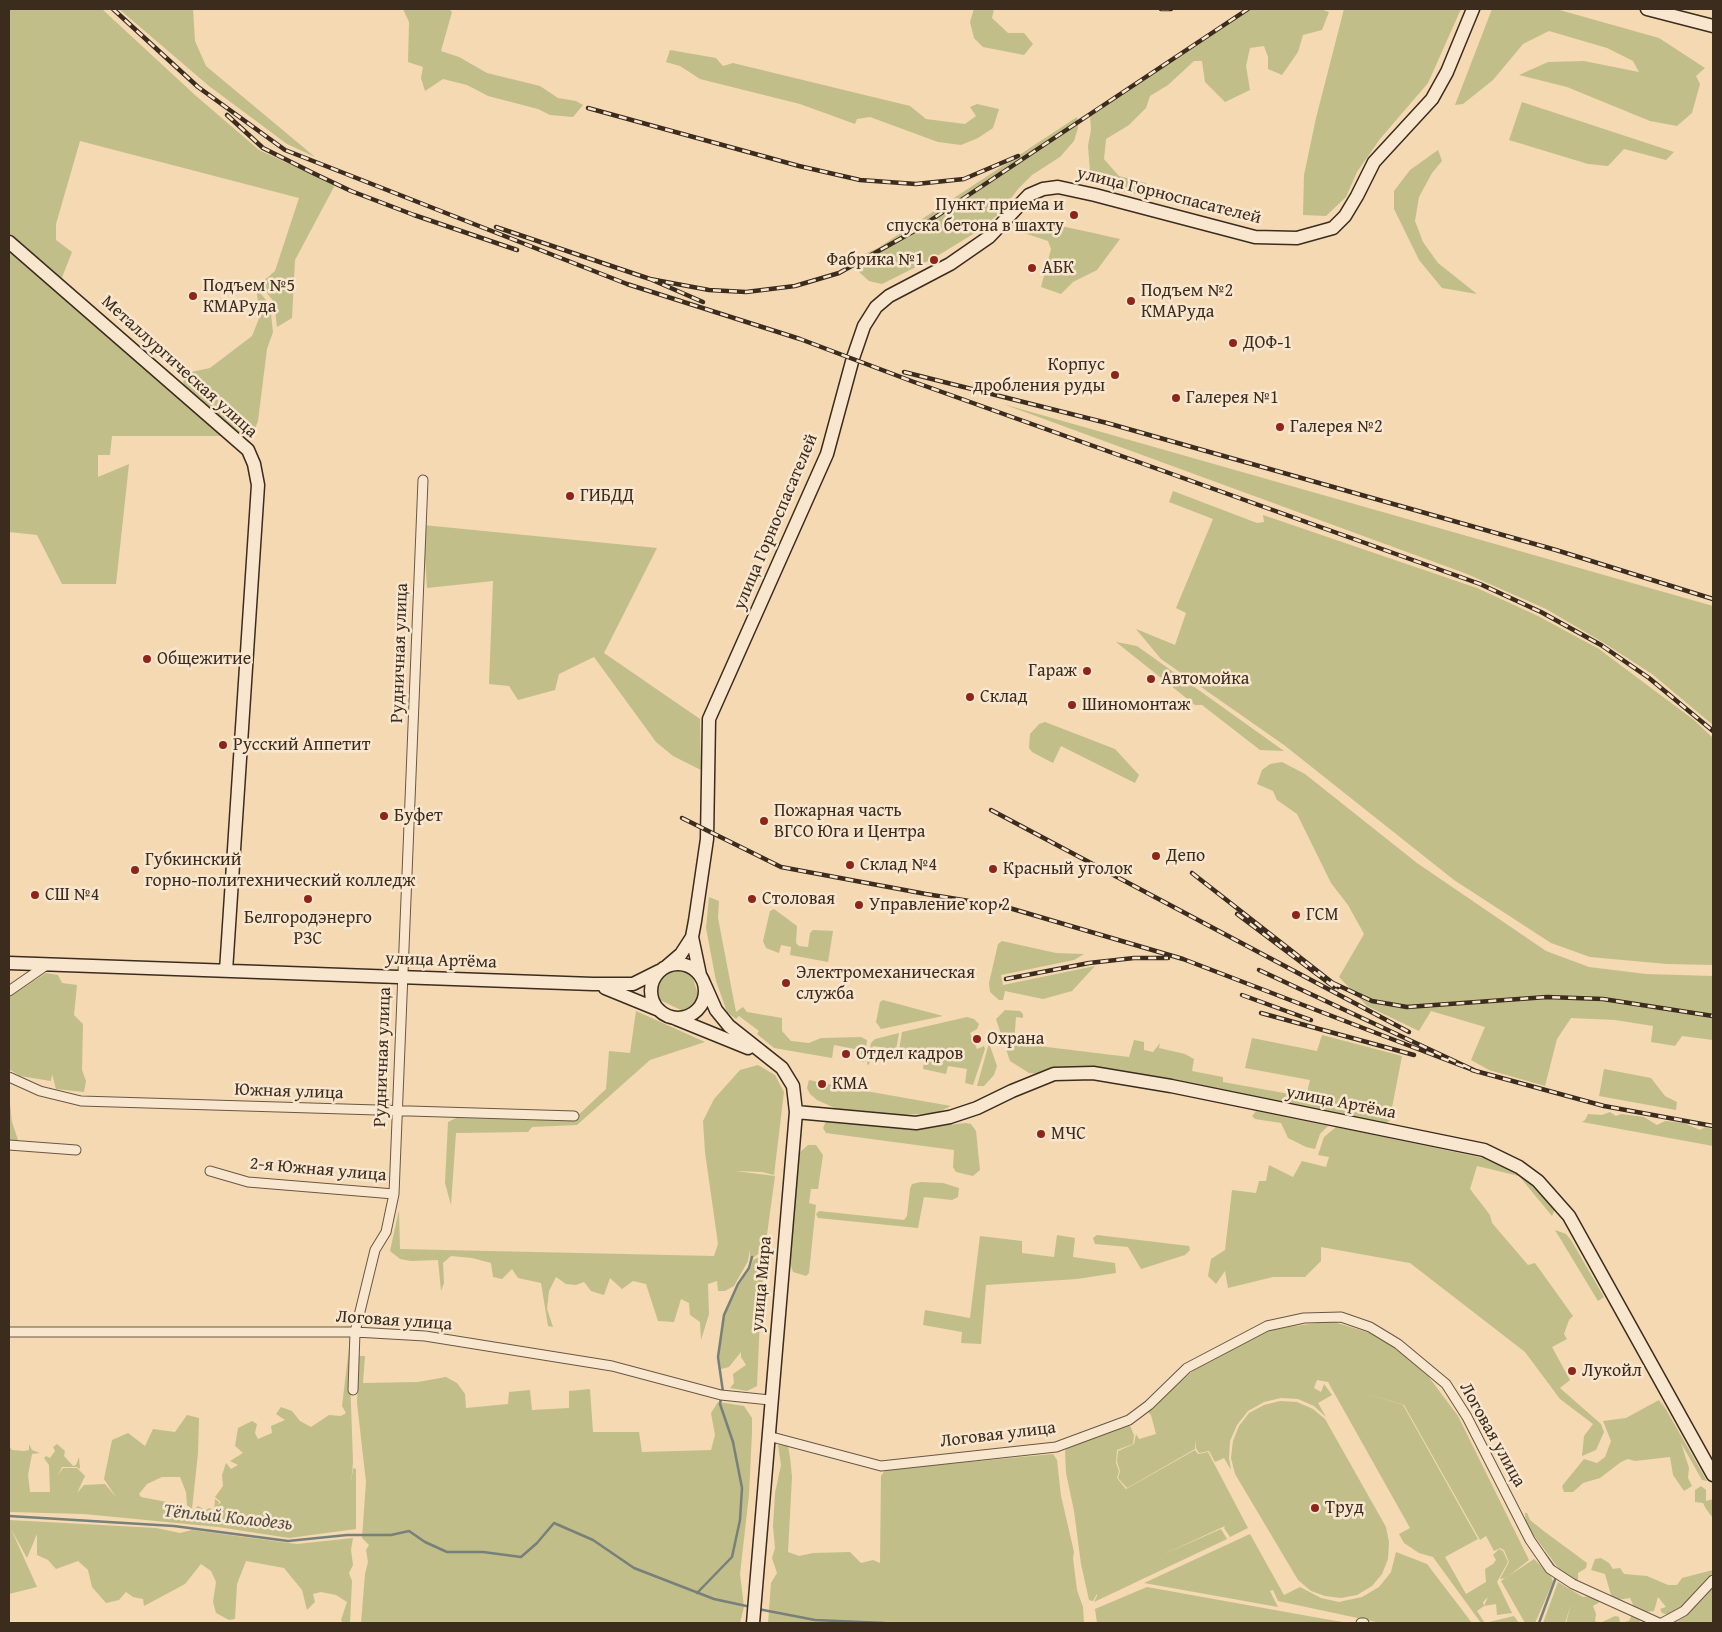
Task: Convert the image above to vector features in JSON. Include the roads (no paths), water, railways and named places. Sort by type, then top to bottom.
[{"type":"street","name":"улица Горноспасателей","points":[[663,969],[681,954],[692,936],[707,839],[709,719],[827,454],[853,358],[864,326],[876,307],[889,296],[950,264],[989,237],[1030,195],[1043,189],[1058,188],[1095,195],[1255,237],[1297,238],[1333,228],[1345,216],[1358,196],[1374,162],[1432,99],[1447,72],[1473,9]]},
{"type":"street","points":[[1647,9],[1713,26]]},
{"type":"street","name":"Металлургическая улица","points":[[9,242],[248,450],[254,464],[258,485],[226,971]]},
{"type":"street","name":"Рудничная улица","points":[[352,1390],[355,1332],[374,1250],[386,1232],[394,1194],[423,480]]},
{"type":"street","points":[[692,936],[702,979],[705,992],[698,1008],[684,1017],[663,1013],[651,995],[651,986],[663,969],[685,964],[702,979]]},
{"type":"street","name":"улица Артёма","points":[[9,963],[593,984],[633,984],[663,969]]},
{"type":"street","points":[[9,991],[48,964]]},
{"type":"street","name":"улица Мира","points":[[702,979],[716,1010],[729,1026],[764,1055],[775,1061],[787,1075],[792,1086],[796,1112],[754,1585],[753,1623]]},
{"type":"street","points":[[593,984],[764,1055]]},
{"type":"street","name":"улица Артёма","points":[[796,1112],[916,1123],[950,1117],[977,1108],[1054,1074],[1093,1073],[1170,1086],[1484,1150],[1519,1167],[1538,1180],[1569,1216],[1713,1475]]},
{"type":"street","name":"Южная улица","points":[[9,1077],[40,1091],[81,1101],[574,1116]]},
{"type":"street","points":[[9,1145],[76,1150]]},
{"type":"street","name":"2-я Южная улица","points":[[210,1171],[248,1182],[394,1194]]},
{"type":"street","name":"Логовая улица","points":[[768,1436],[881,1466],[1056,1446],[1129,1420],[1149,1405],[1187,1368],[1267,1326],[1304,1318],[1341,1316],[1370,1327],[1398,1344],[1446,1384],[1467,1417],[1530,1540],[1550,1569],[1561,1578],[1661,1623]]},
{"type":"street","name":"Логовая улица","points":[[9,1332],[355,1332],[425,1336],[603,1364],[721,1395],[770,1400]]},
{"type":"street","points":[[1661,1623],[1684,1611],[1713,1580]]},
{"type":"waterway","points":[[723,1392],[718,1357],[724,1315],[738,1284],[749,1268],[752,1257]]},
{"type":"waterway","points":[[697,1593],[732,1557],[740,1520],[742,1488],[733,1442],[720,1404],[721,1397]]},
{"type":"waterway","name":"Тёплый Колодезь","points":[[9,1516],[174,1526],[288,1541],[347,1535],[391,1535],[409,1531],[425,1542],[447,1552],[483,1552],[521,1557],[537,1543],[554,1523],[593,1540],[634,1568],[714,1599],[751,1607]]},
{"type":"waterway","points":[[1544,1553],[1556,1569]]},
{"type":"waterway","points":[[1539,1623],[1556,1577]]},
{"type":"waterway","name":"Тёплый Колодезь","points":[[758,1609],[815,1620],[884,1623]]},
{"type":"railway","points":[[113,9],[198,87],[285,150],[627,284],[800,339],[914,382],[1480,584],[1541,612],[1601,645],[1649,678],[1713,731]]},
{"type":"railway","points":[[1161,9],[1171,9]]},
{"type":"railway","points":[[650,279],[709,290],[746,292],[795,286],[839,273],[916,230],[1248,9]]},
{"type":"railway","points":[[588,108],[799,166],[860,180],[916,184],[964,179],[1018,156]]},
{"type":"railway","points":[[227,115],[263,148],[351,191],[414,215],[517,250]]},
{"type":"railway","points":[[496,227],[650,279],[703,302]]},
{"type":"railway","points":[[904,372],[1107,423],[1556,550],[1713,599]]},
{"type":"railway","points":[[991,810],[1409,1032]]},
{"type":"railway","points":[[682,818],[781,867],[1006,907],[1183,959],[1478,1072],[1259,970]]},
{"type":"railway","points":[[1192,873],[1338,987]]},
{"type":"railway","points":[[1237,914],[1334,987]]},
{"type":"railway","points":[[1006,979],[1089,963],[1134,958],[1168,958]]},
{"type":"railway","points":[[1333,983],[1372,1001],[1407,1007],[1547,997],[1603,999],[1713,1016]]},
{"type":"railway","points":[[1242,995],[1311,1020]]},
{"type":"railway","points":[[1261,1013],[1414,1055]]},
{"type":"railway","points":[[1472,1070],[1604,1106],[1713,1126]]},
{"type":"place","name":"Пункт приема и спуска бетона в шахту","points":[[1074,215]]},
{"type":"place","name":"Фабрика №1","points":[[934,260]]},
{"type":"place","name":"АБК","points":[[1032,268]]},
{"type":"place","name":"Подъем №5 КМАРуда","points":[[193,296]]},
{"type":"place","name":"Подъем №2 КМАРуда","points":[[1131,301]]},
{"type":"place","name":"ДОФ-1","points":[[1233,343]]},
{"type":"place","name":"Корпус дробления руды","points":[[1115,375]]},
{"type":"place","name":"Галерея №1","points":[[1176,398]]},
{"type":"place","name":"Галерея №2","points":[[1280,427]]},
{"type":"place","name":"ГИБДД","points":[[570,496]]},
{"type":"place","name":"Общежитие","points":[[147,659]]},
{"type":"place","name":"Гараж","points":[[1087,671]]},
{"type":"place","name":"Автомойка","points":[[1151,679]]},
{"type":"place","name":"Склад","points":[[970,697]]},
{"type":"place","name":"Шиномонтаж","points":[[1072,705]]},
{"type":"place","name":"Русский Аппетит","points":[[223,745]]},
{"type":"place","name":"Буфет","points":[[384,816]]},
{"type":"place","name":"Пожарная часть ВГСО Юга и Центра","points":[[764,821]]},
{"type":"place","name":"Депо","points":[[1156,856]]},
{"type":"place","name":"Склад №4","points":[[850,865]]},
{"type":"place","name":"Красный уголок","points":[[993,869]]},
{"type":"place","name":"Губкинский горно-политехнический колледж","points":[[135,870]]},
{"type":"place","name":"СШ №4","points":[[35,895]]},
{"type":"place","name":"Белгородэнерго РЗС","points":[[308,899]]},
{"type":"place","name":"Столовая","points":[[752,899]]},
{"type":"place","name":"Управление кор 2","points":[[859,905]]},
{"type":"place","name":"ГСМ","points":[[1296,915]]},
{"type":"place","name":"Электромеханическая служба","points":[[786,983]]},
{"type":"place","name":"Охрана","points":[[977,1039]]},
{"type":"place","name":"Отдел кадров","points":[[846,1054]]},
{"type":"place","name":"КМА","points":[[822,1084]]},
{"type":"place","name":"МЧС","points":[[1041,1134]]},
{"type":"place","name":"Лукойл","points":[[1572,1371]]},
{"type":"place","name":"Труд","points":[[1315,1508]]}]
